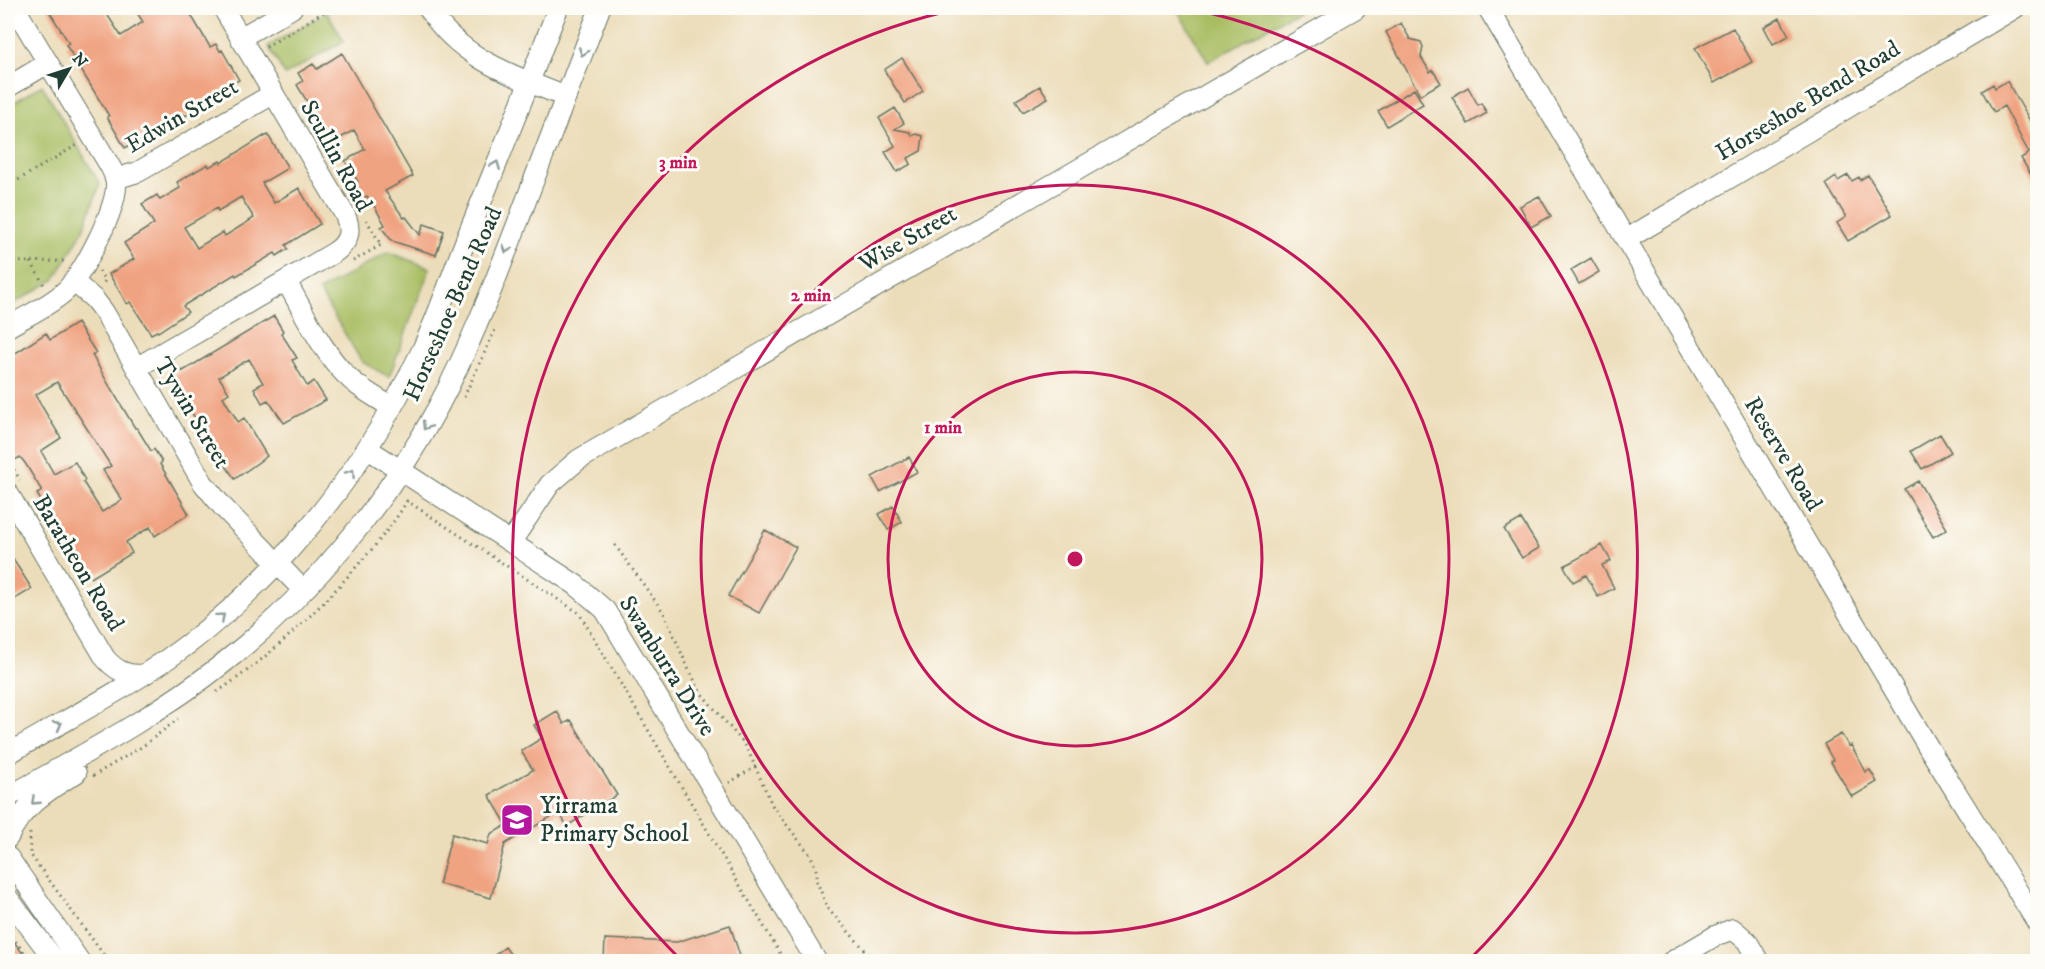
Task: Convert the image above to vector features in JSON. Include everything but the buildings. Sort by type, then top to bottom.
[{"type":"street","points":[[8,327],[59,296],[66,276],[101,233],[114,195],[116,178],[15,8]]},
{"type":"street","name":"Scullin Road","points":[[136,368],[338,250],[347,241],[348,221],[223,8]]},
{"type":"street","points":[[240,38],[292,8]]},
{"type":"street","points":[[428,8],[446,31],[470,53],[566,97]]},
{"type":"street","name":"Horseshoe Bend Road","points":[[8,754],[145,674],[176,653],[224,615],[277,563],[328,506],[368,448],[422,351],[558,8]]},
{"type":"street","name":"Horseshoe Bend Road","points":[[8,797],[167,705],[245,645],[303,590],[365,517],[400,469],[437,409],[470,340],[600,8]]},
{"type":"street","name":"Wise Street","points":[[511,542],[550,484],[578,460],[1356,8]]},
{"type":"street","name":"Reserve Road","points":[[1488,8],[1930,750],[2037,924]]},
{"type":"street","name":"Horseshoe Bend Road","points":[[1627,239],[2015,8]]},
{"type":"street","points":[[8,87],[48,63]]},
{"type":"street","name":"Edwin Street","points":[[116,178],[138,172],[273,94]]},
{"type":"street","name":"Tywin Street","points":[[66,276],[92,297],[104,312],[203,483],[222,506],[303,590]]},
{"type":"street","points":[[286,281],[330,356],[341,370],[361,388],[391,407]]},
{"type":"street","name":"Swanburra Drive","points":[[368,448],[576,585],[605,610],[817,962]]},
{"type":"street","name":"Baratheon Road","points":[[8,493],[105,658],[123,672],[132,675],[145,674]]},
{"type":"street","name":"Baratheon Road","points":[[103,699],[110,679],[105,658]]},
{"type":"street","points":[[12,830],[40,796],[120,745],[167,705]]},
{"type":"street","points":[[8,857],[80,962]]},
{"type":"street","points":[[8,898],[56,962]]},
{"type":"street","points":[[1671,962],[1715,936],[1733,929],[1747,941],[1759,962]]},
{"type":"path","points":[[266,47],[330,8]]},
{"type":"path","points":[[8,186],[77,145]]},
{"type":"path","points":[[8,262],[65,261],[66,276]]},
{"type":"path","points":[[31,262],[45,285],[35,291]]},
{"type":"path","points":[[92,297],[105,281],[99,270]]},
{"type":"path","points":[[212,695],[247,670],[301,625],[361,562],[407,501],[579,613],[785,962]]},
{"type":"path","points":[[615,546],[664,613],[701,693],[746,746],[773,807],[811,856],[828,909],[876,962]]},
{"type":"path","points":[[88,779],[143,746],[186,713]]},
{"type":"path","points":[[12,830],[30,831],[30,854],[109,962]]},
{"type":"path","points":[[8,932],[32,962]]},
{"type":"green space","points":[[1176,8],[1302,8],[1208,62]]},
{"type":"green space","points":[[327,12],[344,41],[285,75],[268,46]]},
{"type":"green space","points":[[42,85],[100,184],[83,231],[54,280],[8,307],[8,106]]},
{"type":"green space","points":[[388,252],[430,268],[389,377],[362,362],[319,291]]},
{"type":"place","name":"Yirrama Primary School","points":[[517,820]]}]
